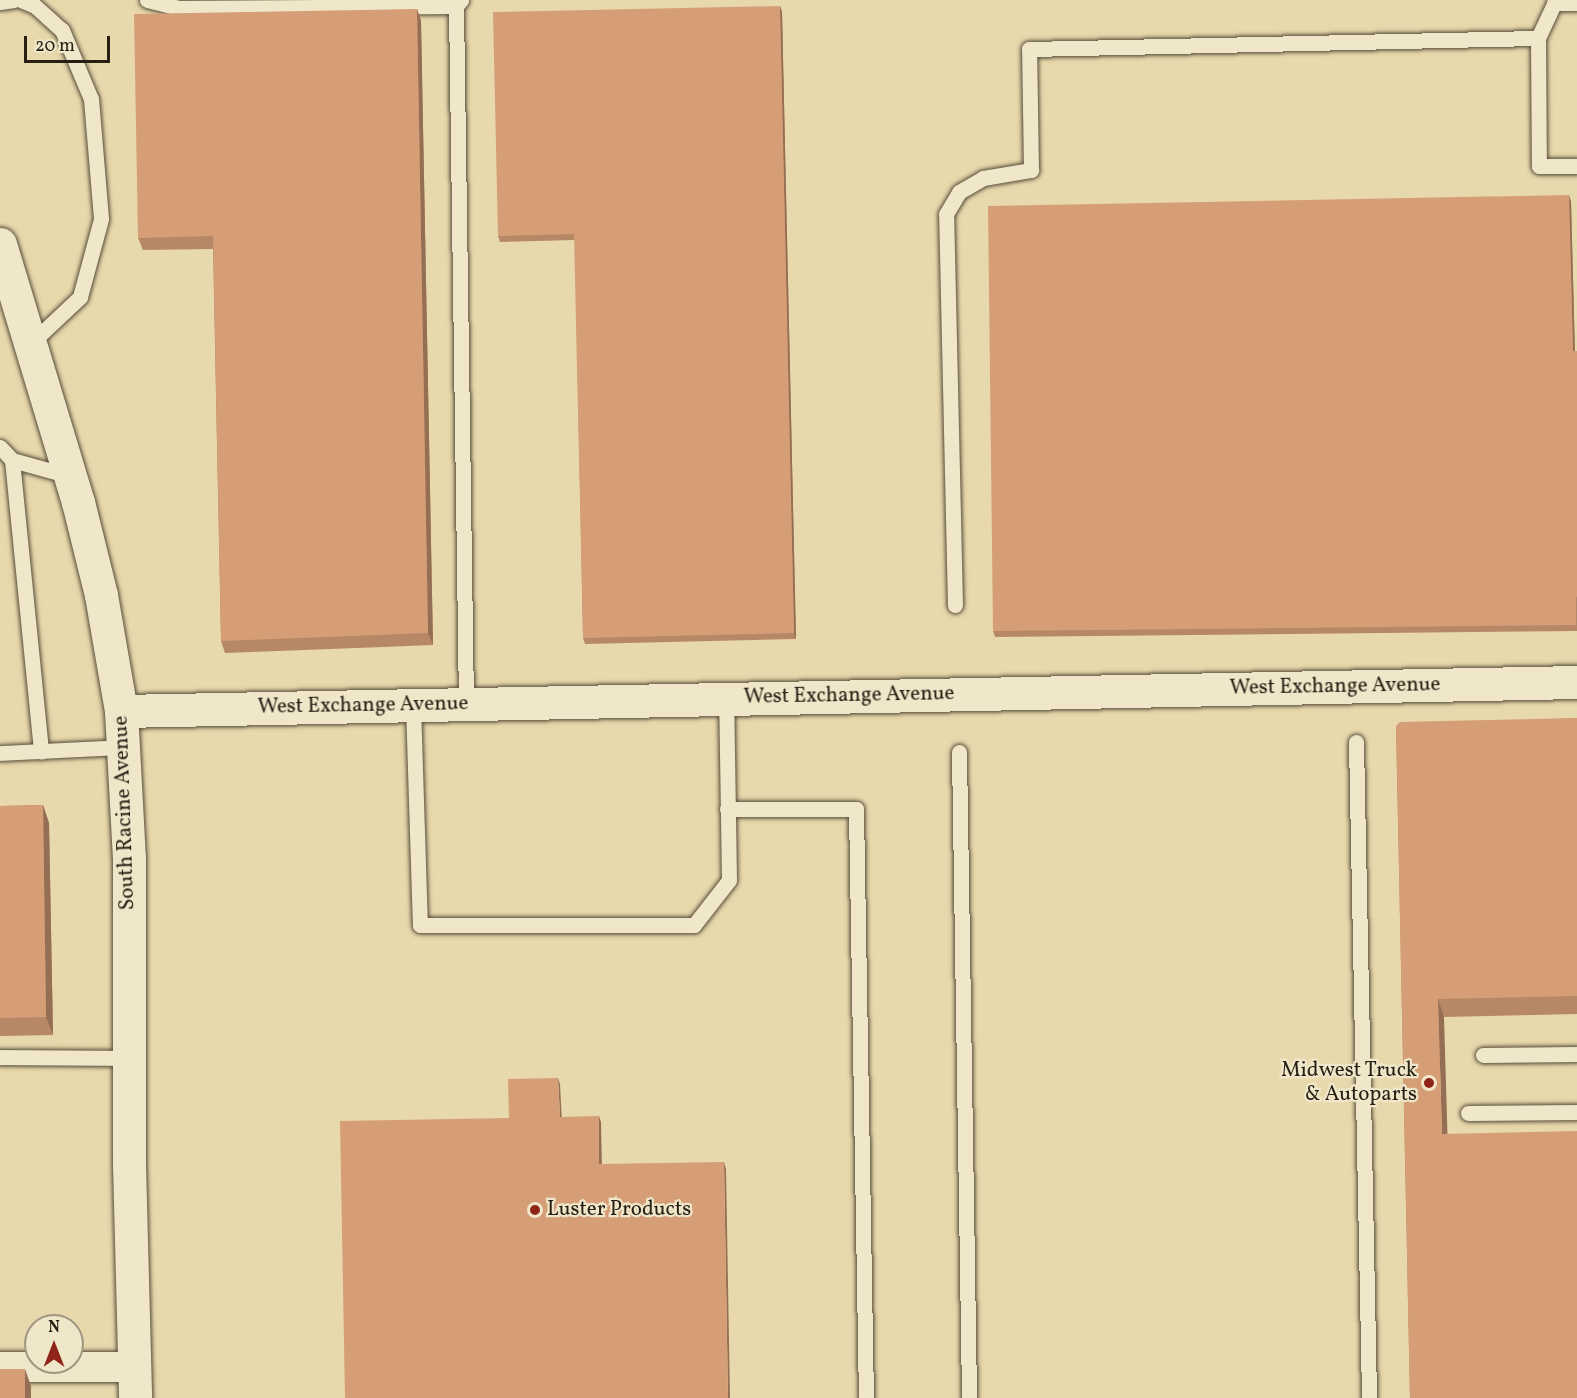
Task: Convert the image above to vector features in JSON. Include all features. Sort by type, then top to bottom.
[{"type":"street","name":"South Racine Avenue","points":[[0,244],[70,476],[101,595],[121,711],[129,858],[129,1058],[134,1382]]},
{"type":"street","name":"West Exchange Avenue","points":[[121,711],[1577,682]]},
{"type":"street","points":[[0,1367],[134,1382]]},
{"type":"lane","points":[[0,2],[14,0]]},
{"type":"lane","points":[[21,0],[35,6],[62,30],[91,99],[101,219],[80,297],[30,344]]},
{"type":"lane","points":[[147,0],[179,8],[459,3],[466,704]]},
{"type":"lane","points":[[1577,3],[1554,3],[1538,38],[1539,166],[1577,166]]},
{"type":"lane","points":[[956,605],[946,214],[959,192],[983,178],[1031,170],[1029,49],[1538,38]]},
{"type":"lane","points":[[0,447],[12,460],[70,476]]},
{"type":"lane","points":[[12,460],[41,753]]},
{"type":"lane","points":[[413,705],[420,925],[694,925],[729,880],[726,699]]},
{"type":"lane","points":[[1356,742],[1369,1398]]},
{"type":"lane","points":[[0,753],[41,753],[123,747]]},
{"type":"lane","points":[[959,752],[969,1398]]},
{"type":"lane","points":[[728,809],[856,809],[866,1398]]},
{"type":"lane","points":[[1482,1055],[1577,1053]]},
{"type":"lane","points":[[0,1057],[129,1058]]},
{"type":"lane","points":[[1468,1113],[1577,1112]]},
{"type":"building","points":[[780,6],[794,633],[583,638],[574,234],[498,236],[493,12]]},
{"type":"building","points":[[417,9],[428,633],[221,641],[213,236],[138,238],[134,14]]},
{"type":"building","points":[[1569,195],[1573,351],[1577,351],[1576,625],[993,631],[988,206]]},
{"type":"building","name":"Midwest Truck & Autoparts","points":[[1577,718],[1577,996],[1438,999],[1442,1134],[1577,1131],[1577,1398],[1410,1398],[1396,726],[1400,722]]},
{"type":"building","points":[[43,805],[46,1017],[0,1018],[0,806]]},
{"type":"building","name":"Luster Products","points":[[558,1078],[560,1117],[599,1116],[599,1164],[724,1162],[728,1398],[345,1398],[340,1121],[509,1118],[508,1079]]},
{"type":"building","points":[[0,1369],[24,1369],[25,1398],[0,1398]]},
{"type":"place","name":"Midwest Truck & Autoparts","points":[[1429,1083]]},
{"type":"place","name":"Luster Products","points":[[535,1210]]}]
